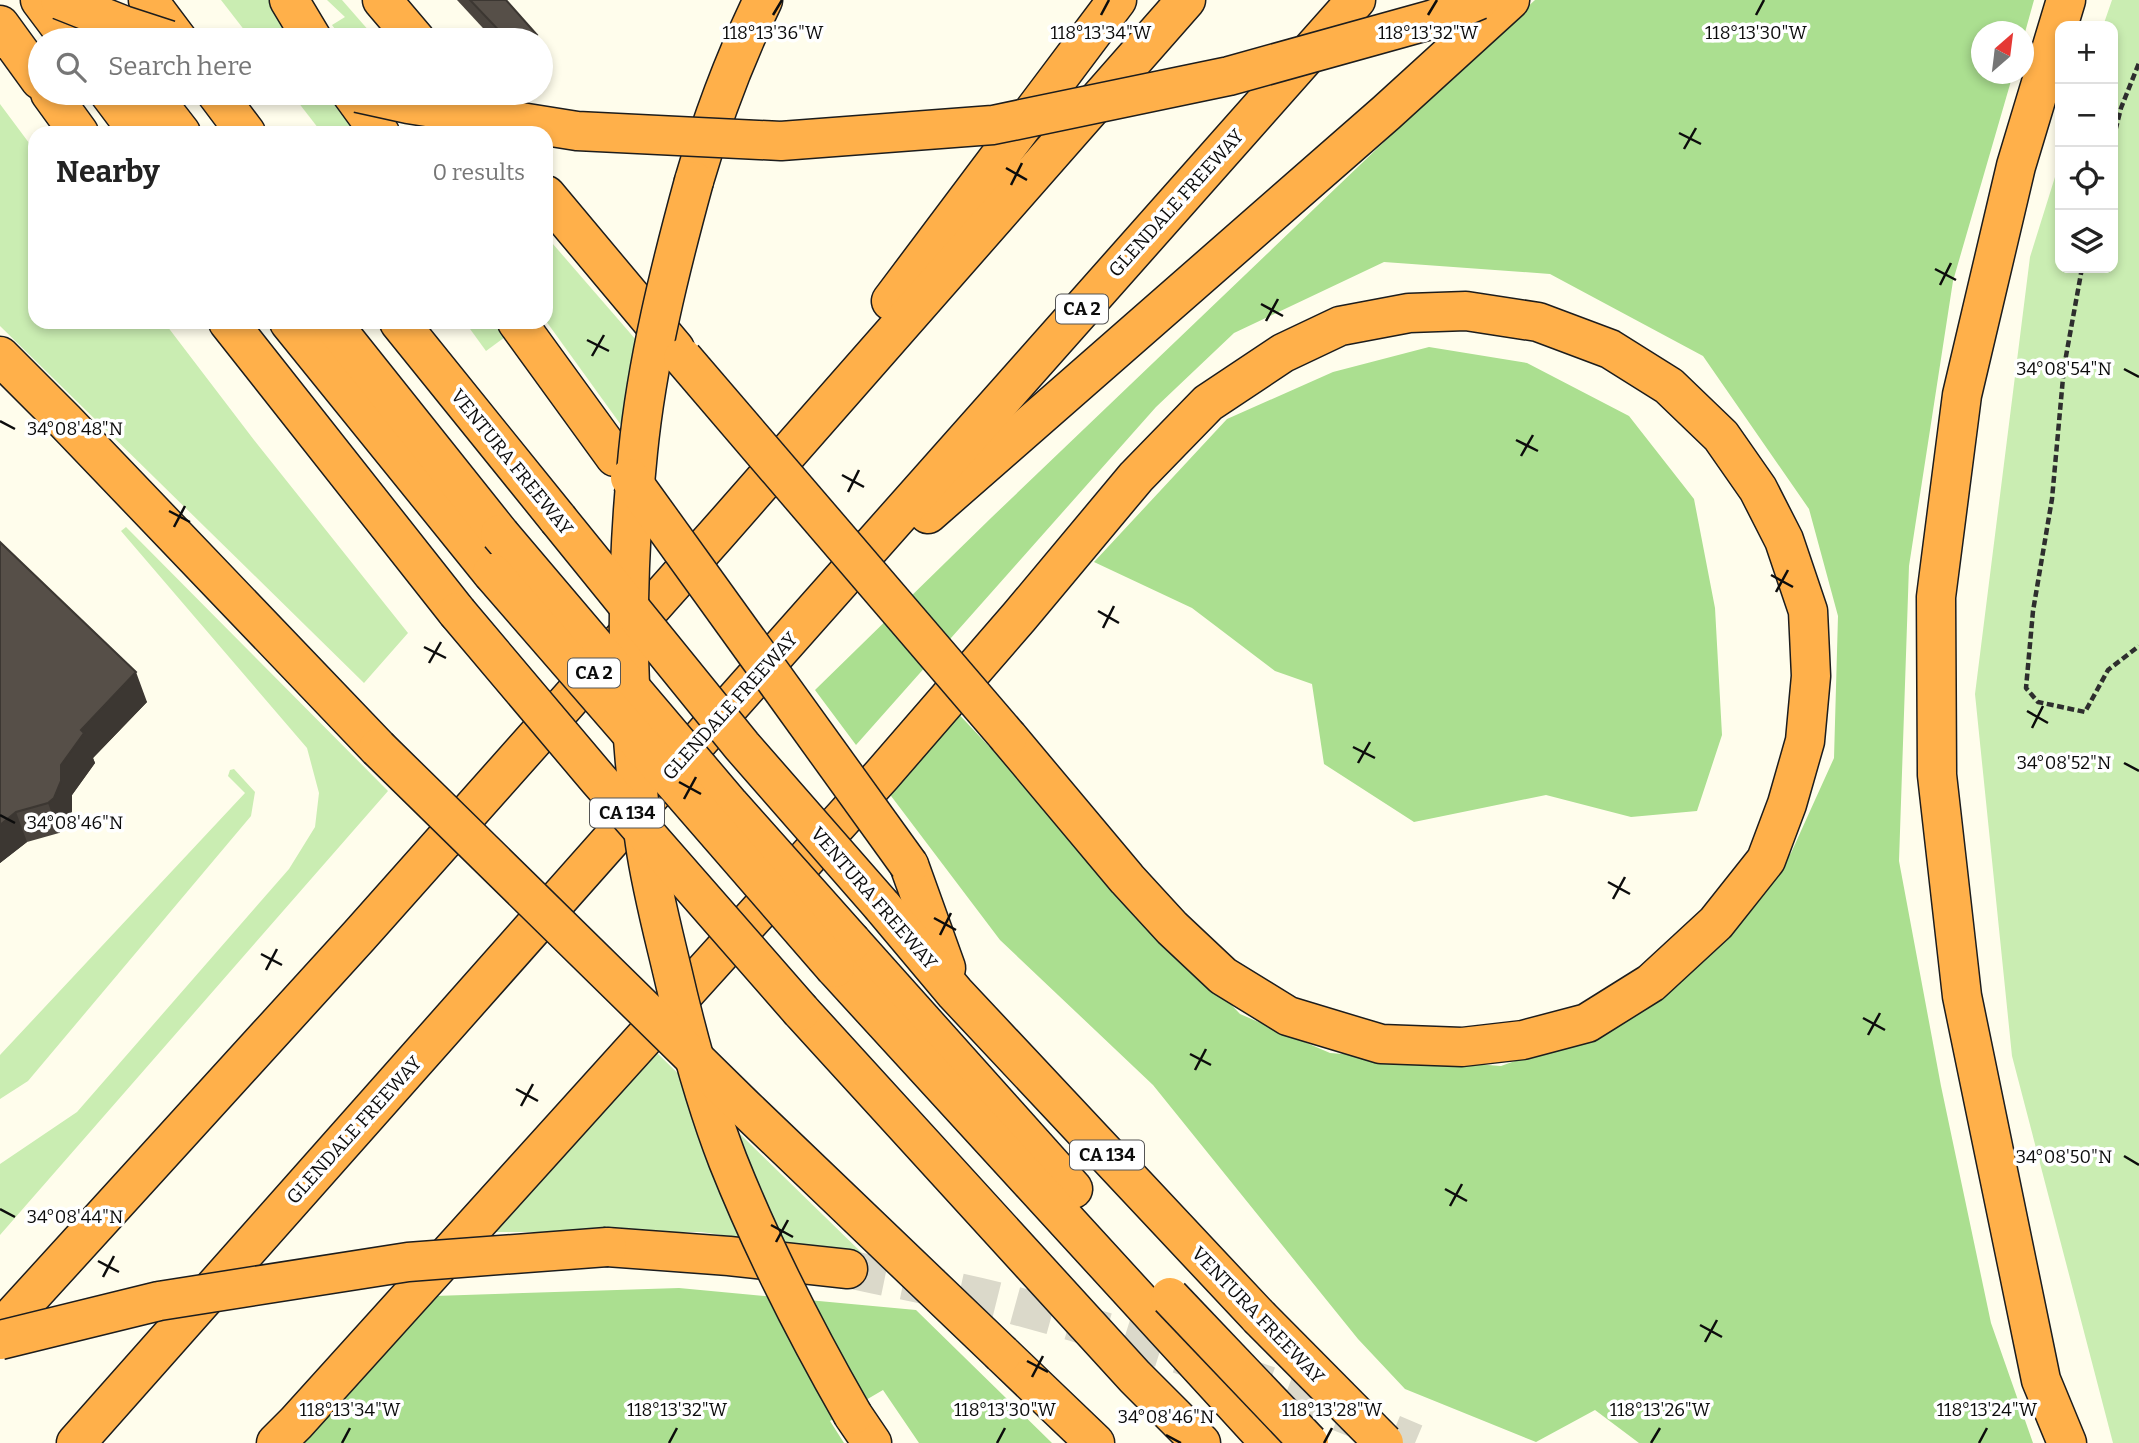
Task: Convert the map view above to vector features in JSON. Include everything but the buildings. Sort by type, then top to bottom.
[{"type":"highway","points":[[40,0],[61,28]]},
{"type":"highway","points":[[60,0],[132,28]]},
{"type":"highway","points":[[81,0],[102,28]]},
{"type":"highway","points":[[148,0],[169,28]]},
{"type":"highway","points":[[289,0],[306,28]]},
{"type":"highway","points":[[382,0],[406,28]]},
{"type":"highway","points":[[763,0],[744,40],[704,147],[664,300],[650,373],[638,449],[629,583],[629,666],[633,738],[645,844],[685,1027],[705,1095],[757,1229],[820,1357],[862,1429]]},
{"type":"highway","points":[[716,535],[1117,0]]},
{"type":"highway","name":"CA 2","points":[[0,1329],[359,936],[1186,0]]},
{"type":"highway","name":"GLENDALE FREEWAY","points":[[76,1443],[1356,0]]},
{"type":"highway","points":[[553,127],[578,131],[781,141],[993,125],[1229,76],[1434,19],[1479,0]]},
{"type":"highway","points":[[808,619],[1365,131],[1510,0]]},
{"type":"highway","points":[[2066,0],[2016,166],[1962,395],[1936,611],[1937,775],[1962,996],[2041,1380],[2067,1443]]},
{"type":"highway","points":[[0,25],[28,64]]},
{"type":"highway","points":[[59,105],[74,126]]},
{"type":"highway","points":[[118,105],[134,126]]},
{"type":"highway","points":[[159,105],[176,126]]},
{"type":"highway","points":[[225,105],[241,126]]},
{"type":"highway","points":[[360,105],[375,126]]},
{"type":"highway","points":[[414,105],[547,126]]},
{"type":"highway","points":[[470,105],[488,126]]},
{"type":"highway","points":[[276,1443],[882,775],[962,683],[1010,628],[1136,477],[1208,403],[1283,353],[1340,326],[1409,313],[1466,312],[1538,322],[1610,349],[1669,386],[1721,436],[1758,489],[1784,540],[1808,611],[1811,676],[1805,741],[1787,804],[1766,860],[1716,923],[1651,984],[1587,1023],[1523,1040],[1462,1047],[1381,1044],[1289,1016],[1223,976],[1172,928],[1127,879],[1008,737],[962,683],[684,358],[553,203]]},
{"type":"highway","name":"CA 134","points":[[234,329],[457,612],[598,779],[801,1011],[1135,1377],[1201,1443]]},
{"type":"highway","points":[[295,329],[492,573],[844,955],[1309,1443]]},
{"type":"highway","points":[[337,329],[500,534],[721,794],[844,955],[1270,1443]]},
{"type":"highway","name":"VENTURA FREEWAY","points":[[405,329],[741,746],[955,993],[1259,1317],[1384,1443]]},
{"type":"highway","points":[[522,329],[909,865],[955,993]]},
{"type":"highway","points":[[0,356],[378,748],[744,1107],[1095,1443]]},
{"type":"highway","points":[[0,1340],[159,1301],[408,1262],[607,1247],[729,1256],[848,1269]]},
{"type":"path","points":[[2118,120],[2139,63]]},
{"type":"path","points":[[2081,273],[2064,367],[2052,499],[2033,611],[2026,688],[2038,702],[2085,712],[2108,670],[2139,646]]},
{"type":"green space","points":[[221,0],[273,0],[293,28],[243,28]]},
{"type":"green space","points":[[327,0],[342,0],[366,28],[334,28],[332,25],[345,17]]},
{"type":"green space","points":[[1535,0],[2034,0],[2028,21],[1971,21],[1971,84],[2010,84],[1953,281],[1909,566],[1899,861],[1941,1086],[1991,1323],[2033,1443],[1639,1443],[1595,1410],[1536,1442],[1405,1389],[1358,1339],[1153,1085],[1000,940],[885,788],[953,708],[1240,1014],[1330,1053],[1501,1066],[1631,1019],[1726,940],[1791,853],[1834,758],[1838,616],[1809,509],[1703,356],[1550,274],[1384,262],[1234,333],[1156,407],[856,745],[815,690]]},
{"type":"green space","points":[[2112,0],[2139,0],[2139,1443],[2113,1443],[2012,1056],[1975,694],[2030,257],[2055,177],[2055,273],[2118,273],[2118,21],[2105,21]]},
{"type":"green space","points":[[0,104],[28,142],[28,329],[169,329],[408,633],[364,683],[0,326]]},
{"type":"green space","points":[[300,105],[345,105],[359,126],[317,126]]},
{"type":"green space","points":[[553,244],[669,378],[621,425],[552,329]]},
{"type":"green space","points":[[470,329],[499,329],[505,337],[486,351]]},
{"type":"green space","points":[[1429,347],[1527,363],[1629,416],[1694,499],[1715,608],[1722,735],[1697,811],[1631,817],[1546,795],[1414,822],[1324,764],[1312,684],[1275,671],[1192,608],[1094,562],[1227,419],[1333,372]]},
{"type":"green space","points":[[126,527],[388,791],[0,1235],[0,1164],[77,1112],[289,869],[315,827],[319,793],[307,748],[121,531]]},
{"type":"green space","points":[[234,769],[255,792],[251,816],[28,1081],[0,1099],[0,1055],[245,793],[228,776],[230,770]]},
{"type":"green space","points":[[656,1052],[864,1255],[701,1232],[491,1232]]},
{"type":"green space","points":[[679,1288],[916,1310],[1052,1443],[919,1443],[883,1390],[830,1421],[844,1443],[296,1443],[434,1296]]},
{"type":"tunnel","points":[[848,1269],[989,1299],[1112,1333],[1265,1384],[1415,1443]]}]
